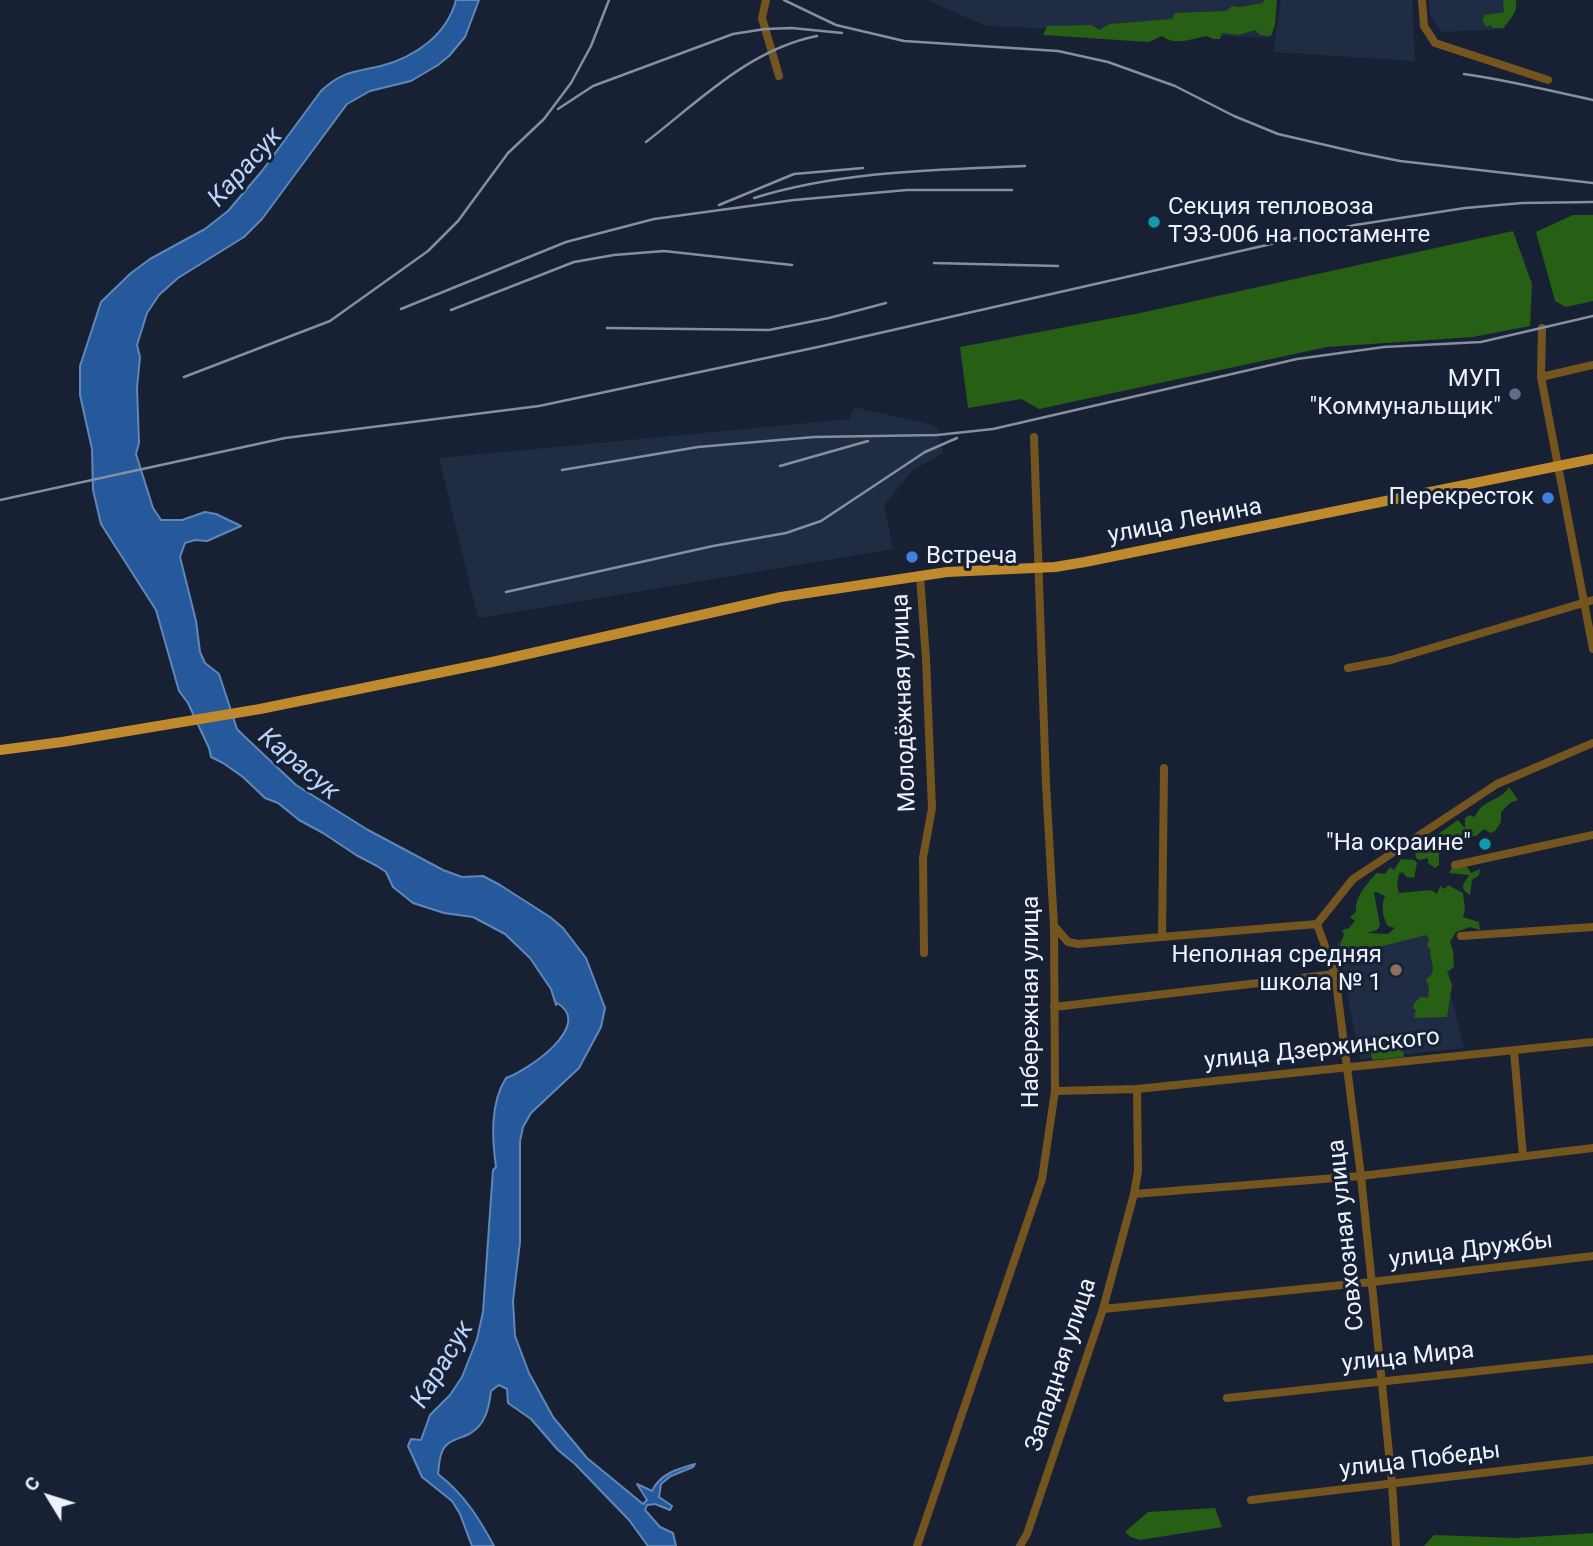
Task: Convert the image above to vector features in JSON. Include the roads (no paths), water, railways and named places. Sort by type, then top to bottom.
[{"type":"main road","name":"улица Ленина","points":[[0,750],[167,726],[260,709],[492,662],[781,597],[968,570],[1055,567],[1098,560],[1593,459]]},
{"type":"street","points":[[766,0],[762,18],[779,76]]},
{"type":"street","points":[[1422,0],[1424,26],[1435,43],[1548,80]]},
{"type":"street","points":[[1542,328],[1541,377],[1593,649]]},
{"type":"street","points":[[1541,377],[1593,365]]},
{"type":"street","name":"Набережная улица","points":[[917,1546],[1042,1179],[1055,1091],[1054,926],[1034,437]]},
{"type":"street","name":"Молодёжная улица","points":[[920,576],[932,805],[923,858],[924,953]]},
{"type":"street","points":[[1348,668],[1391,660],[1593,600]]},
{"type":"street","points":[[1054,926],[1068,942],[1077,944],[1317,924],[1353,879],[1497,784],[1593,743]]},
{"type":"street","points":[[1162,937],[1164,768]]},
{"type":"street","points":[[1455,865],[1593,835]]},
{"type":"street","name":"Совхозная улица","points":[[1317,924],[1335,974],[1362,1176],[1396,1546]]},
{"type":"street","points":[[1461,936],[1593,927]]},
{"type":"street","points":[[1054,1007],[1335,974]]},
{"type":"street","name":"улица Дзержинского","points":[[1055,1091],[1138,1089],[1593,1042]]},
{"type":"street","points":[[1514,1051],[1523,1156]]},
{"type":"street","name":"Западная улица","points":[[1020,1546],[1027,1534],[1103,1309],[1134,1194],[1138,1171],[1138,1089]]},
{"type":"street","points":[[1134,1194],[1362,1176],[1593,1148]]},
{"type":"street","name":"улица Дружбы","points":[[1103,1309],[1593,1256]]},
{"type":"street","name":"улица Мира","points":[[1227,1398],[1593,1359]]},
{"type":"street","name":"улица Победы","points":[[1251,1500],[1593,1461]]},
{"type":"water","points":[[456,0],[479,0],[465,37],[449,56],[411,81],[370,91],[347,104],[262,219],[244,237],[178,278],[159,295],[147,313],[137,345],[140,357],[137,388],[139,443],[136,454],[153,508],[161,520],[182,520],[205,512],[216,514],[241,526],[207,541],[185,543],[180,557],[196,621],[200,652],[205,663],[219,674],[237,729],[296,785],[368,830],[443,870],[462,877],[483,876],[550,917],[563,928],[586,958],[605,1008],[601,1027],[579,1068],[531,1113],[523,1127],[520,1141],[520,1242],[513,1301],[515,1336],[529,1373],[553,1417],[587,1458],[643,1504],[647,1500],[637,1484],[652,1491],[664,1476],[695,1464],[661,1484],[659,1497],[672,1506],[670,1510],[655,1504],[647,1505],[645,1510],[660,1527],[673,1533],[676,1546],[648,1546],[629,1520],[558,1450],[531,1419],[508,1403],[507,1389],[499,1385],[491,1391],[488,1409],[479,1426],[444,1448],[438,1474],[470,1507],[494,1546],[472,1546],[452,1501],[422,1477],[408,1446],[411,1439],[421,1440],[430,1415],[450,1395],[462,1377],[477,1339],[483,1312],[493,1170],[496,1167],[493,1133],[497,1098],[506,1078],[541,1057],[563,1035],[568,1023],[567,1012],[557,1003],[556,1005],[551,989],[530,958],[505,934],[473,917],[444,913],[413,903],[393,887],[386,872],[299,820],[278,803],[265,798],[243,777],[211,757],[188,703],[179,691],[156,610],[101,524],[93,490],[92,449],[80,395],[80,366],[101,302],[150,259],[205,229],[228,211],[329,84],[349,73],[394,62],[428,43],[445,24]]},
{"type":"railway","points":[[184,377],[330,321],[428,251],[458,221],[508,153],[544,119],[571,83],[591,46],[609,0]]},
{"type":"railway","points":[[784,0],[836,25],[904,41],[1058,51],[1108,62],[1175,86],[1234,116],[1278,134],[1360,153],[1400,161],[1593,183]]},
{"type":"railway","points":[[558,109],[593,86],[733,34],[792,28],[842,33]]},
{"type":"railway","points":[[646,142],[747,64],[769,52],[817,36]]},
{"type":"railway","points":[[1464,74],[1593,100]]},
{"type":"railway","points":[[754,198],[854,177],[1025,166]]},
{"type":"railway","points":[[719,205],[794,174],[863,168]]},
{"type":"railway","points":[[401,309],[566,242],[654,219],[794,200],[907,190],[1012,190]]},
{"type":"railway","points":[[0,500],[285,438],[539,406],[818,347],[1355,225],[1465,208],[1522,203],[1593,202]]},
{"type":"railway","points":[[451,310],[574,262],[614,255],[664,251],[792,265]]},
{"type":"railway","points":[[934,263],[1058,266]]},
{"type":"railway","points":[[607,328],[769,330],[886,303]]},
{"type":"railway","points":[[562,470],[698,447],[814,437],[937,435],[993,429],[1297,359],[1384,347],[1481,342],[1593,316]]},
{"type":"railway","points":[[506,592],[713,546],[786,533],[821,521],[925,452],[957,438]]},
{"type":"railway","points":[[780,466],[868,441]]},
{"type":"place","name":"Секция тепловоза ТЭ3-006 на постаменте","points":[[1154,222]]},
{"type":"place","name":"МУП \"Коммунальщик\"","points":[[1515,394]]},
{"type":"place","name":"Перекресток","points":[[1548,498]]},
{"type":"place","name":"Встреча","points":[[912,557]]},
{"type":"place","name":"\"На окраине\"","points":[[1485,844]]},
{"type":"place","name":"Неполная средняя школа № 1","points":[[1396,970]]},
{"type":"water label","name":"Карасук","points":[[246,168]]},
{"type":"water label","name":"Карасук","points":[[298,765]]},
{"type":"water label","name":"Карасук","points":[[443,1365]]}]
